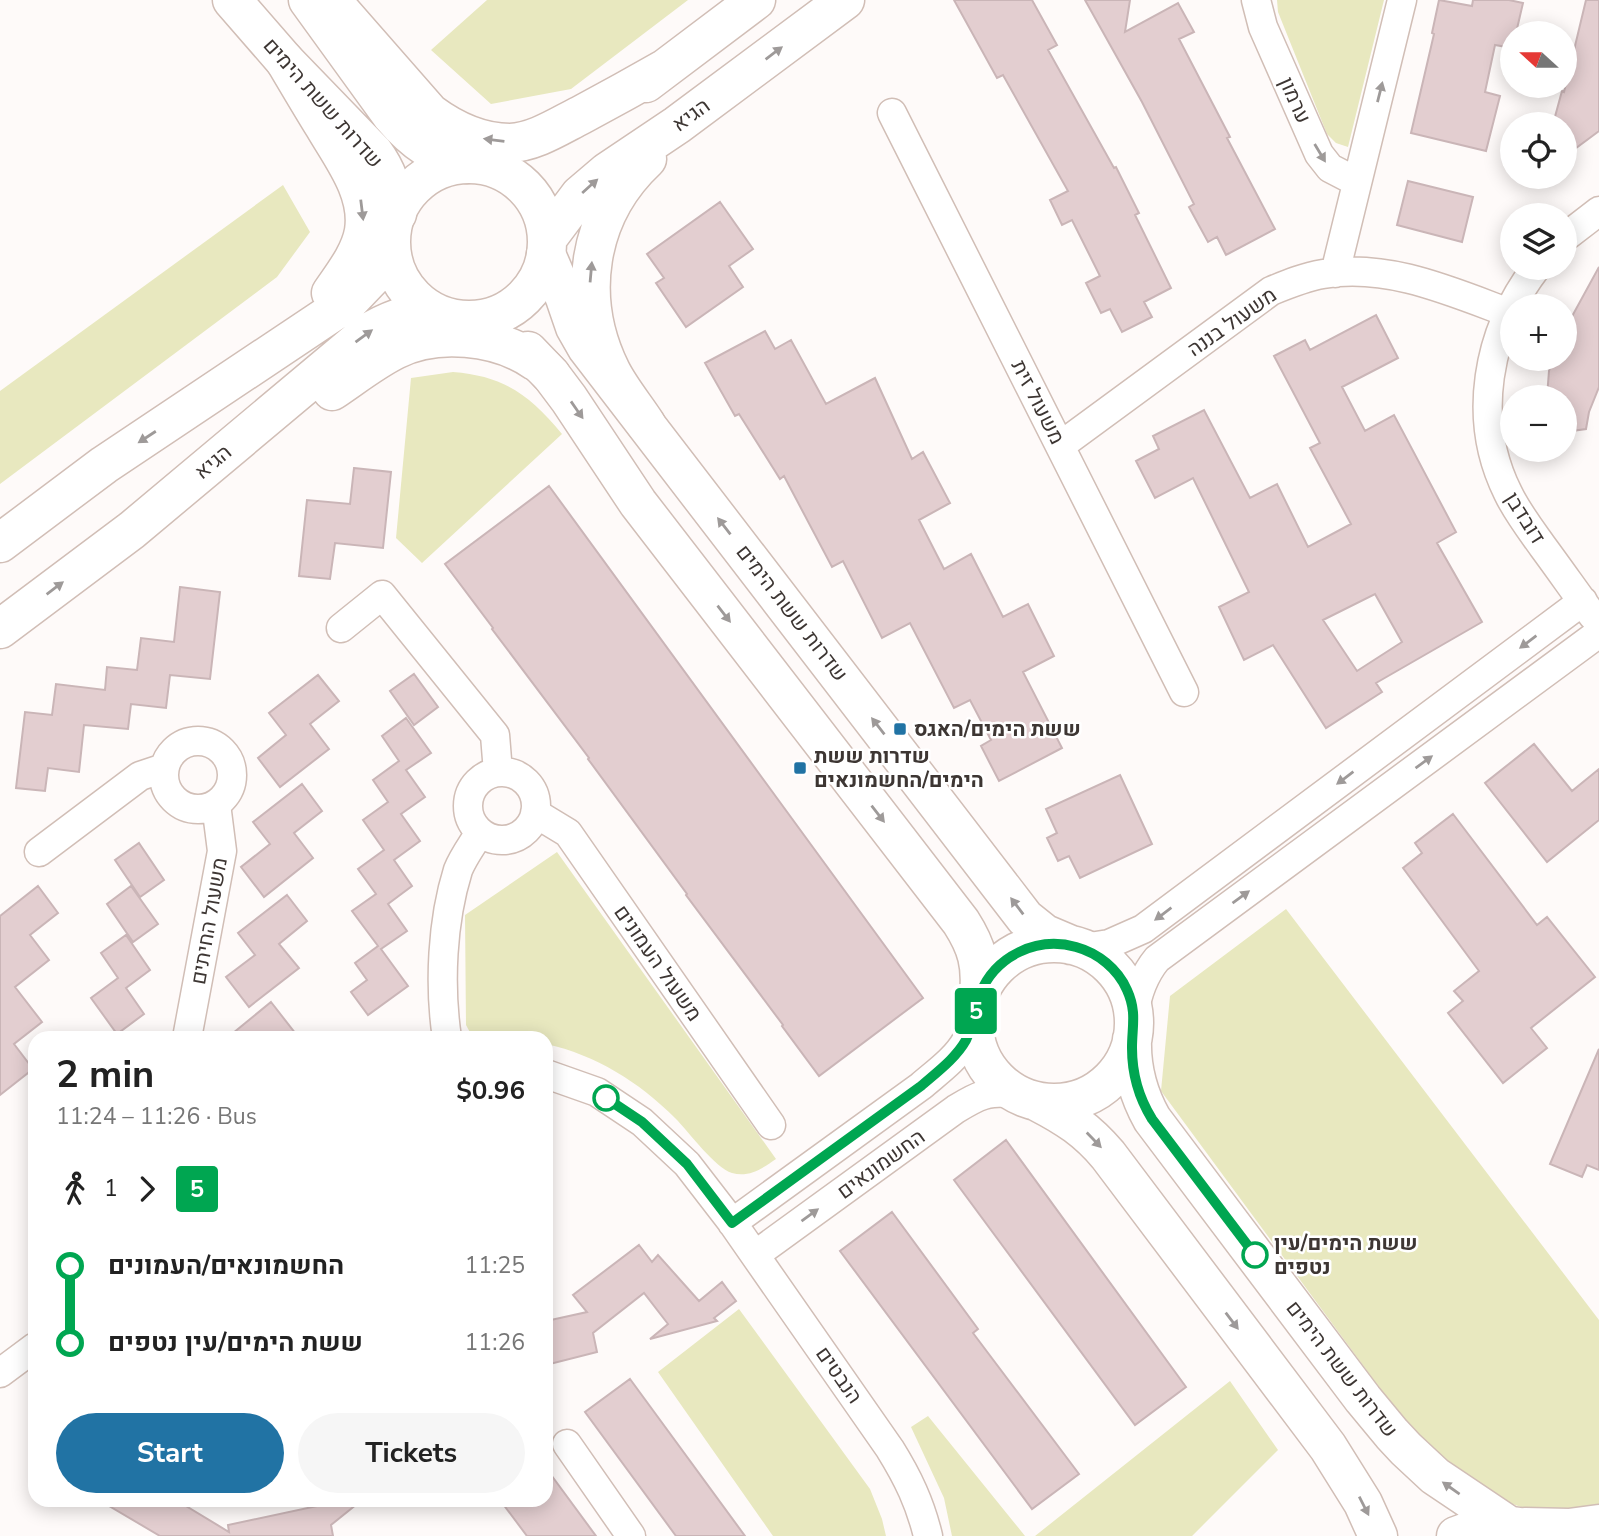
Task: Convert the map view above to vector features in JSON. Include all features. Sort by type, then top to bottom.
[{"type":"main road","name":"שדרות ששת הימים","points":[[308,0],[396,96],[405,132],[446,158],[482,166]]},
{"type":"main road","points":[[331,0],[396,96],[430,113],[446,125],[479,139],[511,143],[536,137],[666,68]]},
{"type":"main road","points":[[0,543],[104,465],[348,302],[372,277],[394,230],[404,200],[425,178],[445,168],[524,165],[551,153],[756,0]]},
{"type":"main road","name":"הגיא","points":[[547,247],[580,195],[593,183],[695,112],[845,0]]},
{"type":"main road","name":"שדרות ששת הימים","points":[[234,3],[285,61],[345,140],[383,165],[390,181],[394,230]]},
{"type":"main road","points":[[646,424],[611,372],[598,339],[591,307],[590,276],[594,247],[604,219],[637,168],[695,112]]},
{"type":"main road","points":[[204,399],[296,332],[332,293],[356,255],[364,231],[364,211],[358,187],[349,168],[345,140]]},
{"type":"main road","points":[[394,230],[393,260],[398,274],[415,299],[432,311],[457,319],[471,320],[501,314],[520,301],[542,270],[547,247],[545,225],[533,197],[523,186],[511,176],[482,166]]},
{"type":"main road","name":"שדרות ששת הימים","points":[[547,247],[575,327],[587,348],[1026,918],[1045,934],[1077,947]]},
{"type":"main road","name":"הגיא","points":[[0,629],[132,530],[366,334],[415,312],[432,311]]},
{"type":"main road","points":[[471,320],[495,328],[514,339],[551,375],[638,503],[961,922],[972,942],[980,969],[975,1032],[981,1056],[995,1077],[1026,1098],[1074,1122],[1108,1155],[1328,1447],[1357,1494],[1378,1536]]},
{"type":"main road","points":[[132,530],[397,348],[439,338],[480,340],[518,352],[536,361],[551,375]]},
{"type":"main road","points":[[976,1008],[992,972],[1022,950],[1046,944],[1077,947],[1094,954],[1114,970],[1128,991],[1133,1027],[1129,1052],[1116,1074],[1087,1097],[1063,1103],[1026,1098]]},
{"type":"main road","name":"שדרות ששת הימים","points":[[1133,1027],[1132,1052],[1136,1079],[1152,1119],[1363,1399],[1406,1449],[1435,1476],[1528,1529]]},
{"type":"main road","points":[[1455,1536],[1490,1526],[1528,1529],[1599,1524]]},
{"type":"street","name":"ערמון","points":[[1256,0],[1263,27],[1319,154],[1330,167],[1357,183]]},
{"type":"street","points":[[1335,273],[1402,0]]},
{"type":"street","name":"משעול זית","points":[[892,113],[1184,692]]},
{"type":"street","points":[[1577,228],[1599,211]]},
{"type":"street","name":"משעול בננה","points":[[1060,446],[1271,291],[1298,280],[1349,271],[1372,272],[1439,288],[1500,310]]},
{"type":"street","name":"דובדבן","points":[[1500,334],[1487,396],[1488,429],[1495,463],[1508,494],[1527,524],[1594,614]]},
{"type":"street","points":[[341,628],[382,595],[495,735],[498,772]]},
{"type":"street","points":[[1077,947],[1109,944],[1143,929],[1594,614]]},
{"type":"street","points":[[1133,1027],[1136,1002],[1143,979],[1163,954],[1594,614]]},
{"type":"street","points":[[200,741],[215,745],[224,752],[232,776],[227,792],[216,804],[196,810],[180,805],[172,798],[166,789],[164,768],[171,753],[184,744],[200,741]]},
{"type":"street","points":[[39,852],[139,776],[164,768]]},
{"type":"street","points":[[488,774],[514,774],[528,783],[535,796],[535,813],[528,828],[516,837],[500,840],[490,838],[480,832],[468,815],[468,799],[472,788],[488,774]]},
{"type":"street","name":"משעול החיתים","points":[[188,1031],[222,851],[216,804]]},
{"type":"street","name":"משעול העמונים","points":[[535,813],[568,833],[771,1125]]},
{"type":"street","points":[[446,1031],[442,985],[448,912],[459,868],[480,832]]},
{"type":"street","name":"החשמונאים","points":[[732,1223],[921,1086],[949,1061],[966,1041],[976,1008]]},
{"type":"street","points":[[553,1076],[597,1092],[642,1122],[687,1164],[732,1223]]},
{"type":"street","name":"החשמונאים","points":[[755,1255],[956,1109],[994,1092],[1026,1098]]},
{"type":"street","name":"הנבטים","points":[[732,1223],[890,1449],[910,1481],[928,1536]]},
{"type":"street","points":[[0,1373],[28,1352]]},
{"type":"street","points":[[567,1444],[631,1536]]},
{"type":"green space","points":[[487,0],[688,0],[571,89],[491,104],[431,50]]},
{"type":"green space","points":[[1277,0],[1384,0],[1348,147],[1336,143],[1327,134],[1278,12]]},
{"type":"green space","points":[[283,185],[310,232],[277,277],[0,484],[0,391]]},
{"type":"green space","points":[[453,372],[487,378],[515,390],[539,408],[562,434],[422,563],[396,538],[411,378]]},
{"type":"green space","points":[[557,852],[776,1159],[750,1173],[738,1174],[725,1170],[675,1118],[632,1082],[582,1055],[553,1046],[553,1031],[469,1031],[466,1025],[465,915]]},
{"type":"green space","points":[[1286,909],[1599,1320],[1599,1510],[1524,1508],[1495,1498],[1466,1483],[1412,1432],[1161,1091],[1170,996]]},
{"type":"green space","points":[[739,1309],[870,1489],[886,1536],[773,1536],[658,1372]]},
{"type":"green space","points":[[1230,1381],[1278,1450],[1192,1536],[1035,1536]]},
{"type":"green space","points":[[928,1416],[1025,1536],[952,1536],[944,1498],[911,1427]]},
{"type":"building","points":[[954,0],[1032,0],[1057,45],[1048,50],[1114,168],[1116,167],[1139,213],[1135,215],[1171,288],[1144,302],[1152,317],[1122,332],[1110,309],[1101,313],[1086,283],[1100,276],[1072,220],[1062,225],[1050,200],[1068,191],[1003,75],[997,78]]},
{"type":"building","points":[[1085,0],[1130,0],[1125,32],[1178,3],[1194,32],[1179,39],[1275,229],[1226,255],[1217,237],[1208,242],[1189,207],[1194,204],[1142,102]]},
{"type":"building","points":[[1439,0],[1472,6],[1473,0],[1509,0],[1523,3],[1519,21],[1500,21],[1500,46],[1495,45],[1485,92],[1500,96],[1486,151],[1411,133],[1434,34],[1432,33]]},
{"type":"building","points":[[1586,0],[1599,0],[1599,131],[1577,147],[1577,112],[1556,112],[1560,98],[1577,98],[1577,38]]},
{"type":"building","points":[[1408,181],[1473,197],[1462,242],[1397,225]]},
{"type":"building","points":[[720,202],[753,249],[729,266],[743,287],[686,327],[656,283],[664,278],[647,254]]},
{"type":"building","points":[[1599,267],[1599,387],[1589,412],[1586,429],[1577,430],[1577,385],[1548,385],[1549,371],[1577,371],[1577,307]]},
{"type":"building","points":[[1376,315],[1398,358],[1342,387],[1365,431],[1394,415],[1456,532],[1437,543],[1482,622],[1376,683],[1382,692],[1326,728],[1273,645],[1244,660],[1219,607],[1249,592],[1193,478],[1155,498],[1136,461],[1159,449],[1153,436],[1204,410],[1250,498],[1277,484],[1308,547],[1351,524],[1310,448],[1320,443],[1274,356],[1305,340],[1310,350]],"holes":[[[1375,594],[1402,642],[1357,671],[1323,620]]]},
{"type":"building","points":[[765,331],[775,349],[791,340],[826,404],[875,378],[912,459],[923,452],[950,503],[919,520],[944,569],[971,554],[1003,617],[1028,604],[1054,656],[1023,672],[1062,748],[999,781],[981,746],[991,740],[970,700],[954,708],[910,623],[882,638],[843,561],[832,567],[784,476],[780,479],[739,414],[735,416],[705,363]]},
{"type":"building","points":[[354,468],[391,472],[383,548],[335,543],[330,579],[299,576],[307,500],[350,504]]},
{"type":"building","points":[[549,486],[923,998],[819,1076],[445,564]]},
{"type":"building","points":[[180,587],[220,592],[210,679],[170,675],[166,708],[131,704],[128,729],[84,725],[79,772],[48,768],[45,791],[16,788],[25,712],[52,715],[56,684],[105,690],[107,667],[137,670],[141,638],[174,642]]},
{"type":"building","points":[[414,674],[438,707],[414,725],[390,691]]},
{"type":"building","points":[[318,675],[339,701],[310,724],[329,749],[280,787],[258,758],[286,735],[269,713]]},
{"type":"building","points":[[406,718],[431,753],[406,770],[425,797],[401,814],[420,841],[394,860],[412,886],[388,904],[407,931],[381,949],[408,986],[368,1015],[351,992],[367,980],[355,963],[378,946],[352,911],[376,894],[358,869],[384,850],[363,820],[388,802],[373,780],[399,761],[382,736]]},
{"type":"building","points":[[1534,744],[1572,791],[1599,769],[1599,820],[1547,862],[1485,783]]},
{"type":"building","points":[[1120,775],[1152,844],[1080,878],[1069,856],[1058,861],[1047,838],[1057,833],[1046,809]]},
{"type":"building","points":[[302,784],[322,811],[294,833],[313,858],[264,897],[241,867],[270,844],[253,822]]},
{"type":"building","points":[[1453,814],[1537,925],[1547,917],[1595,977],[1531,1028],[1547,1048],[1503,1083],[1448,1013],[1463,1001],[1454,991],[1479,971],[1403,868],[1422,853],[1415,843]]},
{"type":"building","points":[[139,843],[164,880],[140,897],[115,860]]},
{"type":"building","points":[[38,886],[58,913],[30,935],[49,960],[15,987],[42,1022],[14,1044],[28,1062],[28,1073],[0,1095],[0,916]]},
{"type":"building","points":[[131,886],[158,924],[133,942],[107,904]]},
{"type":"building","points":[[287,895],[307,921],[279,944],[299,968],[249,1007],[226,977],[255,955],[238,933]]},
{"type":"building","points":[[126,935],[150,970],[126,988],[144,1014],[121,1031],[115,1031],[91,998],[118,978],[101,953]]},
{"type":"building","points":[[271,1002],[294,1031],[236,1031]]},
{"type":"building","points":[[1599,1049],[1599,1170],[1587,1165],[1582,1177],[1550,1164]]},
{"type":"building","points":[[1006,1140],[1186,1387],[1135,1425],[954,1180]]},
{"type":"building","points":[[892,1212],[978,1329],[973,1333],[1079,1474],[1032,1509],[840,1251]]},
{"type":"building","points":[[639,1245],[652,1262],[658,1255],[699,1301],[722,1282],[736,1301],[714,1318],[717,1321],[650,1339],[668,1324],[644,1293],[593,1333],[597,1352],[553,1363],[553,1319],[587,1312],[573,1295]]},
{"type":"building","points":[[630,1379],[745,1536],[676,1536],[585,1412]]},
{"type":"building","points":[[553,1478],[596,1536],[527,1536],[505,1507],[553,1507]]},
{"type":"building","points":[[111,1507],[188,1507],[229,1532],[228,1525],[312,1507],[353,1507],[331,1525],[333,1536],[160,1536]]},
{"type":"bus line","name":"5","points":[[606,1098],[642,1122],[687,1164],[732,1223],[921,1086],[949,1061],[966,1041],[979,995],[992,972],[1001,964],[1011,956],[1034,946],[1071,945],[1083,948],[1105,962],[1128,991],[1134,1015],[1133,1061],[1144,1104],[1152,1119],[1255,1255]]},
{"type":"place","name":"ששת הימים/האגס","points":[[900,729]]},
{"type":"place","name":"שדרות ששת הימים/החשמונאים","points":[[800,768]]},
{"type":"place","name":"ששת הימים/עין נטפים","points":[[1255,1255]]}]
